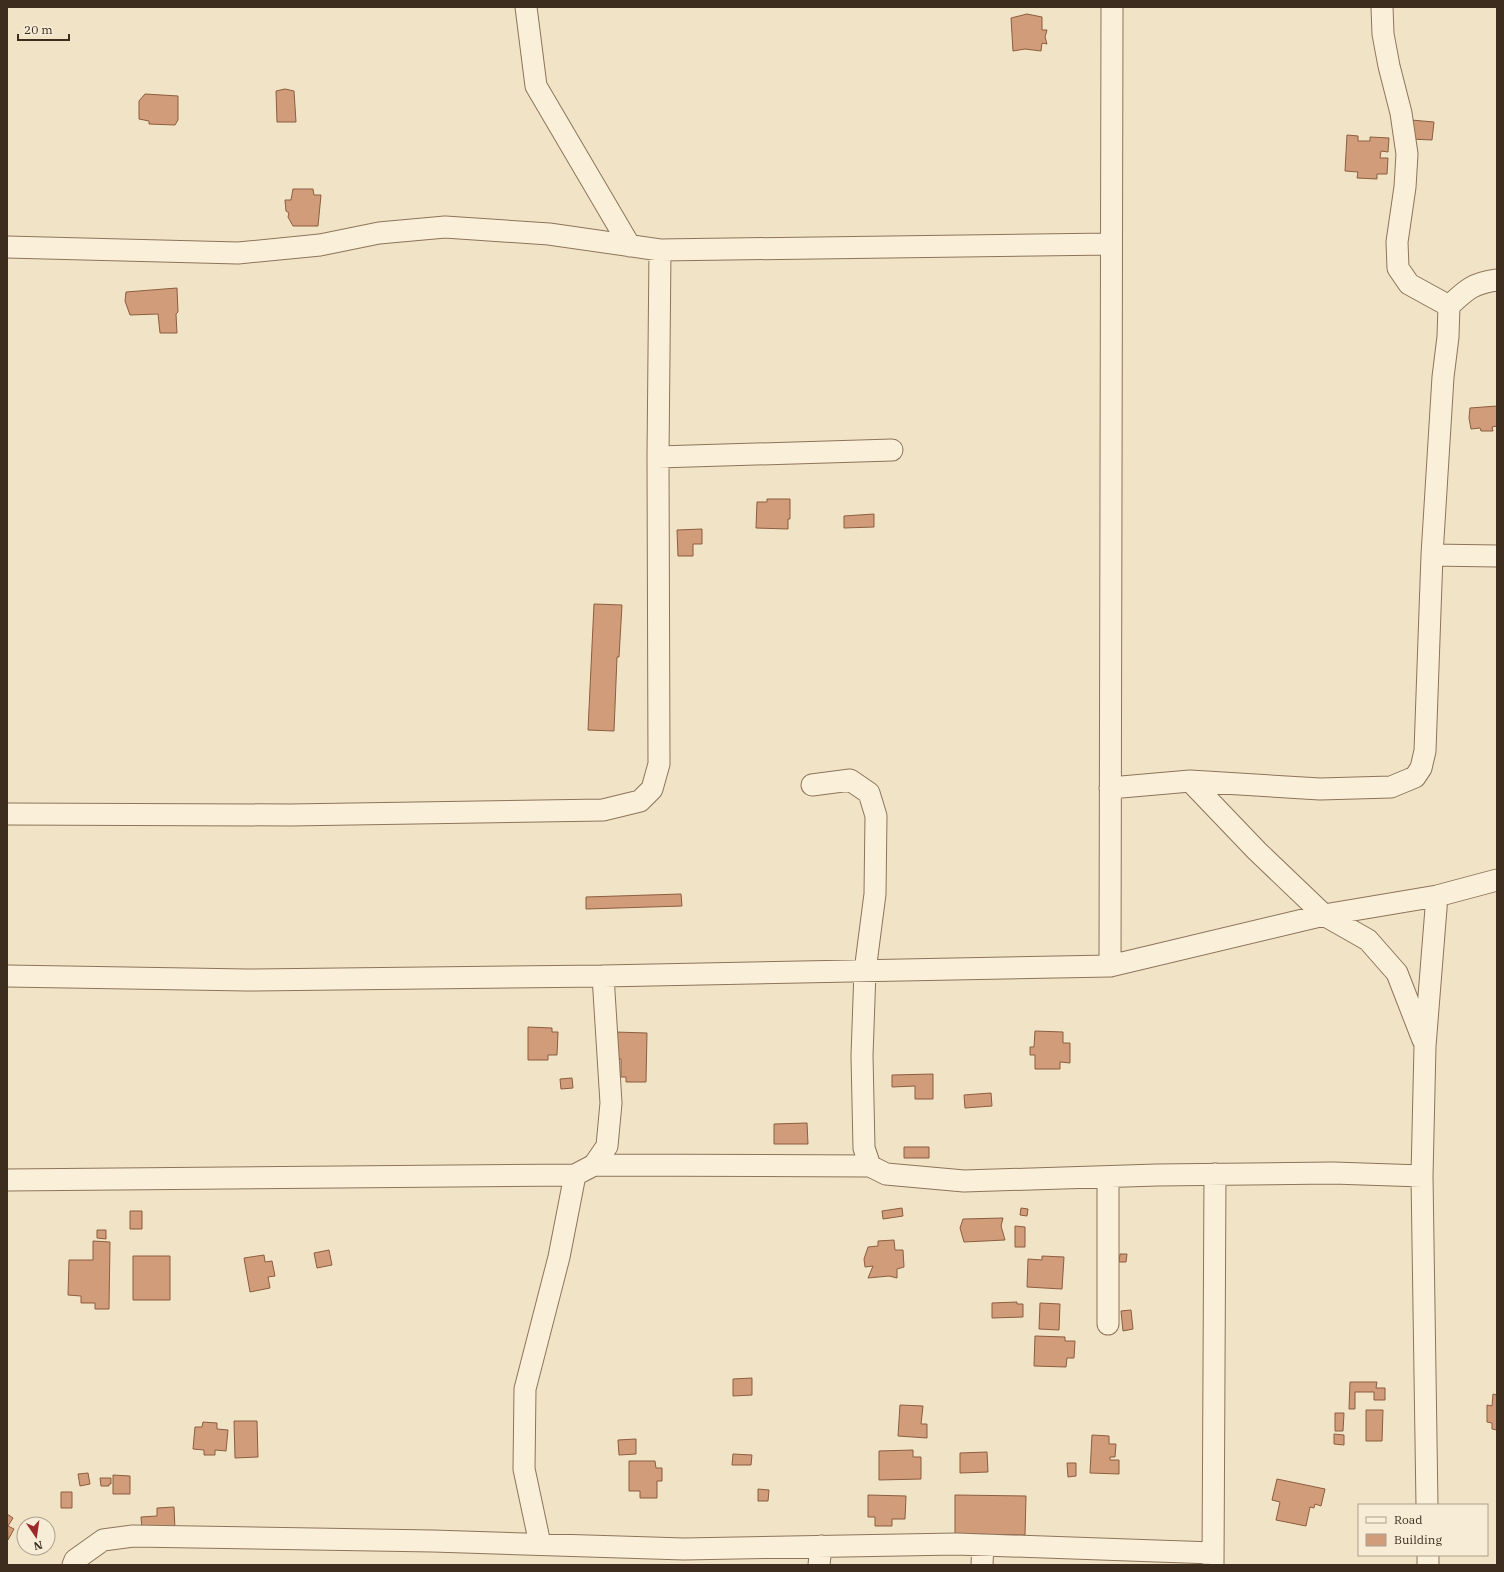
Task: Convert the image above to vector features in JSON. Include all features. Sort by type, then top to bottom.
[{"type":"street","points":[[526,7],[536,86],[630,246]]},
{"type":"street","points":[[1110,966],[1112,7]]},
{"type":"street","points":[[1382,7],[1382,34],[1401,112],[1407,154],[1405,187],[1397,242],[1398,268],[1409,284],[1449,306]]},
{"type":"street","points":[[7,247],[238,252],[320,245],[379,233],[444,227],[549,234],[660,250],[1111,244]]},
{"type":"street","points":[[7,814],[290,815],[603,810],[640,800],[652,789],[659,764],[658,457],[660,250]]},
{"type":"street","points":[[1110,788],[1190,781],[1320,789],[1391,787],[1415,777],[1421,768],[1424,751],[1432,555],[1449,306],[1466,290],[1482,282],[1497,280]]},
{"type":"street","points":[[658,457],[892,450]]},
{"type":"street","points":[[1432,555],[1497,556]]},
{"type":"street","points":[[812,785],[850,780],[869,793],[876,816],[874,894],[865,971],[862,1056],[864,1148],[870,1166]]},
{"type":"street","points":[[1190,781],[1257,851],[1324,915],[1368,940],[1397,973],[1426,1046]]},
{"type":"street","points":[[7,976],[247,980],[603,976],[1110,966],[1324,915],[1437,896],[1497,880]]},
{"type":"street","points":[[1427,1504],[1422,1176],[1426,1046],[1437,896]]},
{"type":"street","points":[[7,1180],[575,1175],[594,1165],[607,1146],[610,1103],[603,976]]},
{"type":"street","points":[[594,1165],[870,1166],[886,1174],[964,1181],[1216,1174],[1333,1173],[1422,1176]]},
{"type":"street","points":[[73,1565],[76,1560],[103,1540],[133,1536],[540,1544],[820,1556],[956,1544],[982,1555],[1213,1559],[1216,1174]]},
{"type":"street","points":[[540,1544],[524,1469],[526,1389],[559,1257],[575,1175]]},
{"type":"street","points":[[1108,1177],[1108,1324]]},
{"type":"building","points":[[1027,14],[1042,17],[1042,30],[1047,30],[1045,37],[1047,44],[1042,43],[1041,51],[1025,49],[1013,51],[1011,18]]},
{"type":"building","points":[[285,89],[294,91],[296,122],[277,122],[276,91]]},
{"type":"building","points":[[145,94],[178,96],[178,120],[175,125],[149,124],[149,121],[139,119],[139,101]]},
{"type":"building","points":[[1411,120],[1434,122],[1432,140],[1410,139]]},
{"type":"building","points":[[1347,135],[1358,136],[1358,141],[1370,141],[1370,137],[1389,138],[1388,152],[1381,151],[1380,158],[1388,158],[1387,174],[1377,174],[1377,179],[1357,178],[1358,172],[1345,171]]},
{"type":"building","points":[[293,189],[313,189],[314,195],[321,195],[318,226],[293,226],[288,217],[289,213],[286,211],[285,200],[291,200]]},
{"type":"building","points":[[177,288],[177,333],[160,333],[158,314],[130,315],[125,301],[126,292]]},
{"type":"building","points":[[1497,406],[1497,426],[1492,427],[1493,431],[1481,431],[1480,428],[1471,429],[1469,418],[1470,408]]},
{"type":"building","points":[[767,499],[790,499],[790,519],[788,519],[788,529],[756,528],[757,502],[767,502]]},
{"type":"building","points":[[874,514],[874,527],[844,528],[844,516]]},
{"type":"building","points":[[702,529],[702,544],[693,544],[693,556],[678,556],[677,530]]},
{"type":"building","points":[[594,604],[622,605],[619,657],[617,657],[614,731],[588,730]]},
{"type":"building","points":[[681,894],[682,906],[586,909],[586,897]]},
{"type":"building","points":[[528,1027],[552,1028],[552,1032],[558,1032],[557,1055],[548,1055],[548,1060],[528,1060]]},
{"type":"building","points":[[1035,1031],[1063,1032],[1063,1043],[1070,1043],[1070,1063],[1060,1062],[1060,1069],[1035,1069],[1035,1055],[1030,1055],[1030,1047],[1034,1047]]},
{"type":"building","points":[[615,1032],[647,1033],[646,1082],[626,1082],[626,1077],[621,1077],[621,1059],[615,1059]]},
{"type":"building","points":[[933,1074],[933,1099],[915,1099],[915,1086],[892,1087],[892,1075]]},
{"type":"building","points":[[572,1078],[573,1088],[561,1089],[560,1079]]},
{"type":"building","points":[[991,1093],[992,1106],[965,1108],[964,1095]]},
{"type":"building","points":[[807,1123],[808,1144],[774,1144],[774,1124]]},
{"type":"building","points":[[904,1147],[929,1147],[929,1158],[904,1158]]},
{"type":"building","points":[[902,1208],[903,1216],[883,1219],[882,1211]]},
{"type":"building","points":[[1021,1208],[1028,1209],[1027,1216],[1020,1215]]},
{"type":"building","points":[[130,1211],[142,1211],[142,1229],[130,1229]]},
{"type":"building","points":[[1003,1218],[1001,1226],[1005,1240],[964,1242],[960,1228],[963,1219]]},
{"type":"building","points":[[1015,1226],[1025,1227],[1025,1247],[1015,1247]]},
{"type":"building","points":[[97,1230],[106,1230],[106,1239],[97,1238]]},
{"type":"building","points":[[894,1240],[895,1250],[903,1250],[904,1267],[897,1269],[897,1278],[889,1276],[868,1278],[873,1266],[865,1267],[864,1259],[868,1247],[878,1246],[878,1241]]},
{"type":"building","points":[[93,1241],[110,1242],[109,1309],[95,1309],[95,1303],[81,1303],[81,1296],[68,1295],[69,1260],[93,1260]]},
{"type":"building","points":[[329,1250],[332,1265],[317,1268],[314,1253]]},
{"type":"building","points":[[1120,1254],[1127,1254],[1126,1262],[1119,1262]]},
{"type":"building","points":[[264,1255],[265,1262],[272,1261],[275,1276],[268,1277],[270,1288],[250,1292],[244,1258]]},
{"type":"building","points":[[133,1256],[170,1256],[170,1300],[133,1300]]},
{"type":"building","points":[[1042,1256],[1064,1257],[1062,1289],[1027,1287],[1028,1259],[1042,1260]]},
{"type":"building","points":[[1017,1302],[1017,1304],[1023,1304],[1023,1317],[992,1318],[992,1303]]},
{"type":"building","points":[[1040,1303],[1060,1304],[1059,1330],[1039,1329]]},
{"type":"building","points":[[1131,1310],[1133,1329],[1123,1331],[1121,1311]]},
{"type":"building","points":[[1035,1336],[1065,1337],[1065,1341],[1075,1341],[1074,1358],[1067,1358],[1066,1367],[1034,1366]]},
{"type":"building","points":[[752,1378],[752,1395],[733,1396],[733,1379]]},
{"type":"building","points":[[1350,1382],[1377,1382],[1376,1388],[1385,1388],[1385,1400],[1374,1400],[1374,1392],[1355,1392],[1355,1409],[1349,1409]]},
{"type":"building","points":[[1493,1394],[1497,1395],[1497,1430],[1492,1429],[1492,1423],[1487,1422],[1487,1405],[1492,1406]]},
{"type":"building","points":[[900,1405],[923,1406],[921,1424],[927,1424],[927,1438],[898,1436]]},
{"type":"building","points":[[1366,1410],[1383,1410],[1382,1441],[1366,1441]]},
{"type":"building","points":[[1335,1413],[1344,1413],[1343,1431],[1335,1431]]},
{"type":"building","points":[[234,1421],[257,1421],[258,1457],[235,1458]]},
{"type":"building","points":[[203,1422],[217,1423],[217,1429],[228,1430],[226,1451],[215,1450],[215,1455],[204,1455],[204,1450],[193,1449],[195,1427],[202,1427]]},
{"type":"building","points":[[1334,1434],[1344,1435],[1344,1445],[1334,1444]]},
{"type":"building","points":[[1092,1435],[1109,1436],[1109,1444],[1116,1444],[1115,1457],[1110,1457],[1110,1460],[1119,1460],[1119,1474],[1090,1473]]},
{"type":"building","points":[[636,1439],[636,1454],[619,1455],[618,1440]]},
{"type":"building","points":[[913,1450],[913,1457],[921,1457],[921,1479],[879,1480],[879,1451]]},
{"type":"building","points":[[987,1452],[988,1472],[960,1473],[960,1453]]},
{"type":"building","points":[[733,1454],[752,1455],[751,1465],[732,1465]]},
{"type":"building","points":[[629,1461],[655,1461],[656,1468],[662,1468],[662,1481],[657,1481],[657,1498],[640,1498],[640,1491],[629,1491]]},
{"type":"building","points":[[1067,1463],[1076,1463],[1076,1476],[1068,1477]]},
{"type":"building","points":[[88,1473],[90,1484],[80,1486],[78,1474]]},
{"type":"building","points":[[113,1475],[130,1476],[130,1494],[113,1494]]},
{"type":"building","points":[[100,1478],[111,1478],[111,1484],[109,1484],[109,1486],[101,1486]]},
{"type":"building","points":[[1277,1479],[1325,1489],[1321,1506],[1315,1504],[1314,1508],[1310,1507],[1306,1526],[1276,1520],[1280,1502],[1272,1500]]},
{"type":"building","points":[[758,1489],[769,1490],[768,1501],[758,1501]]},
{"type":"building","points":[[61,1492],[72,1492],[72,1508],[61,1508]]},
{"type":"building","points":[[868,1495],[906,1496],[905,1519],[892,1519],[892,1526],[875,1526],[875,1517],[868,1517]]},
{"type":"building","points":[[955,1495],[1026,1496],[1025,1535],[955,1534]]},
{"type":"building","points":[[174,1507],[175,1529],[142,1530],[141,1517],[157,1516],[157,1508]]},
{"type":"building","points":[[7,1514],[13,1518],[8,1526],[14,1529],[8,1540]]}]
